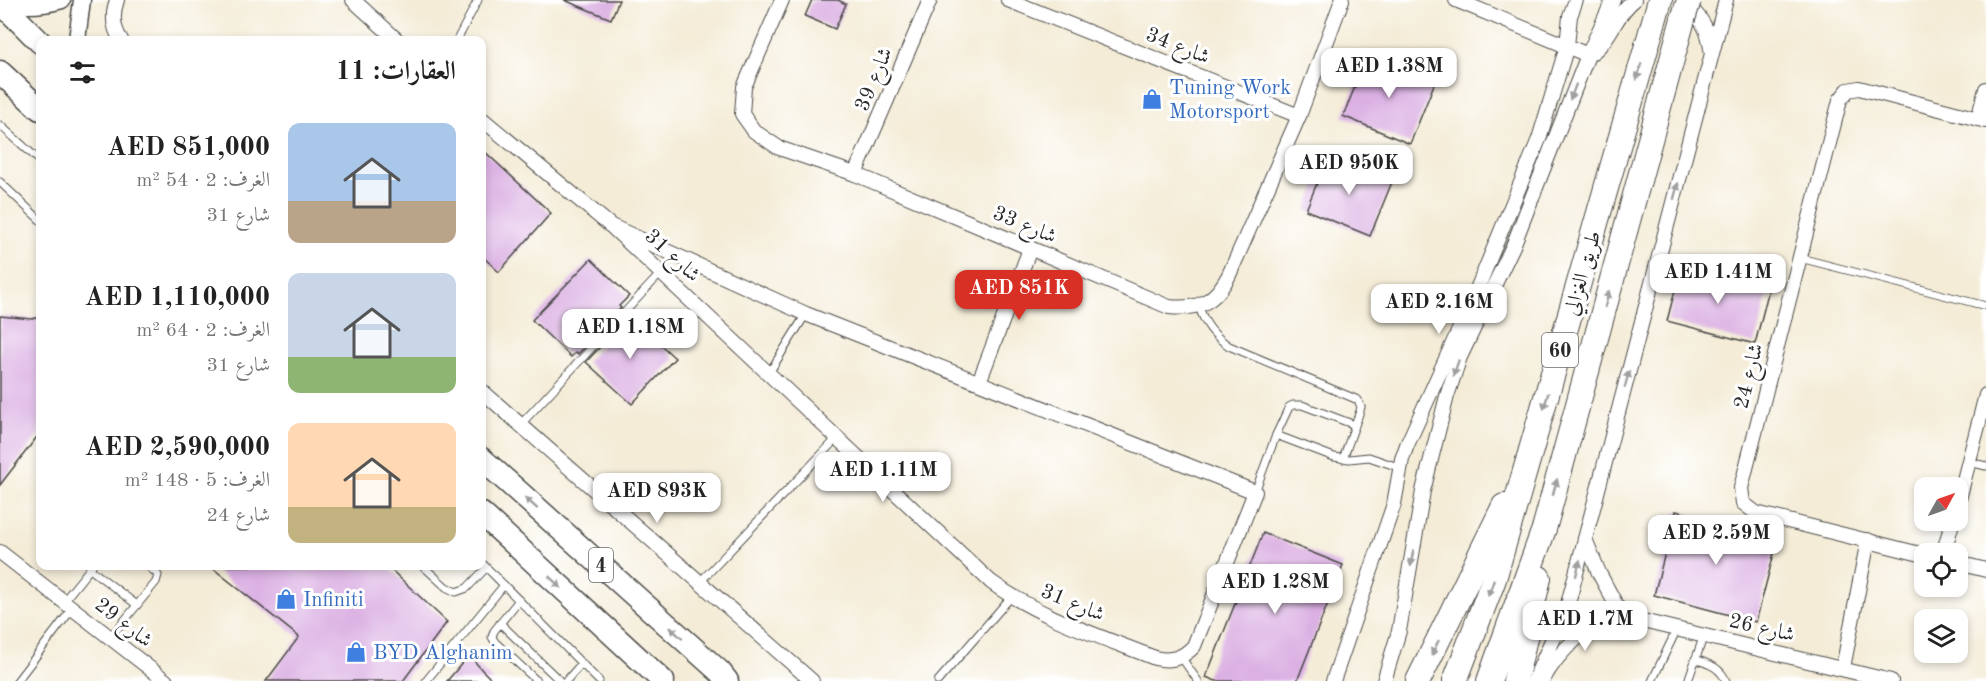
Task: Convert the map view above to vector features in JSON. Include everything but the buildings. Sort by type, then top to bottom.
[{"type":"highway","points":[[0,2],[36,38]]},
{"type":"highway","name":"طريق الغزالي","points":[[1489,681],[1544,530],[1684,6]]},
{"type":"highway","name":"طريق الغزالي","points":[[1455,681],[1494,579],[1658,8]]},
{"type":"highway","points":[[0,72],[36,105]]},
{"type":"highway","points":[[1418,681],[1534,444]]},
{"type":"highway","name":"4","points":[[486,463],[726,678]]},
{"type":"highway","name":"4","points":[[486,518],[663,681]]},
{"type":"highway","points":[[1515,681],[1539,580],[1544,530]]},
{"type":"highway","points":[[583,608],[640,681]]},
{"type":"street","points":[[0,2],[37,5],[62,0]]},
{"type":"street","points":[[77,36],[82,0]]},
{"type":"street","points":[[117,0],[113,13],[119,36]]},
{"type":"street","points":[[353,0],[393,36]]},
{"type":"street","name":"شارع 33","points":[[782,0],[744,87],[742,114],[754,130],[779,148],[855,174],[1169,307],[1184,309],[1199,306]]},
{"type":"street","name":"شارع 39","points":[[855,174],[930,0]]},
{"type":"street","name":"شارع 34","points":[[1008,0],[1299,116]]},
{"type":"street","points":[[1199,306],[1212,299],[1222,288],[1299,116],[1342,0]]},
{"type":"street","points":[[1456,0],[1588,55]]},
{"type":"street","points":[[1333,681],[1394,504],[1407,445],[1473,299],[1539,140],[1567,46],[1570,16],[1575,0]]},
{"type":"street","points":[[1384,681],[1399,632],[1423,491],[1447,396],[1460,357],[1513,246],[1588,55],[1613,0]]},
{"type":"street","points":[[1588,55],[1599,47],[1621,13],[1634,0]]},
{"type":"street","points":[[1534,681],[1569,604],[1726,0]]},
{"type":"street","points":[[1684,6],[1698,15],[1704,25],[1712,54]]},
{"type":"street","name":"شارع 24","points":[[1914,552],[1756,513],[1743,503],[1741,488],[1840,100],[1848,90],[1859,88],[1982,120],[1986,89]]},
{"type":"street","name":"شارع 31","points":[[486,122],[611,226],[973,566],[1011,597],[1037,611],[1155,658],[1167,660],[1181,657]]},
{"type":"street","name":"شارع 31","points":[[611,226],[806,314],[1255,492]]},
{"type":"street","points":[[978,382],[1030,249]]},
{"type":"street","points":[[486,394],[812,681]]},
{"type":"street","points":[[1965,477],[1986,395]]},
{"type":"street","points":[[1181,657],[1198,639],[1255,492]]},
{"type":"street","points":[[1542,681],[1569,645],[1588,629],[1622,616],[1599,573],[1585,539]]},
{"type":"street","points":[[1843,668],[1868,540]]},
{"type":"street","name":"شارع 29","points":[[0,552],[166,681]]},
{"type":"street","points":[[1968,566],[1986,570]]},
{"type":"street","name":"شارع 26","points":[[1622,616],[1891,681]]},
{"type":"lane","points":[[459,36],[478,0]]},
{"type":"lane","points":[[0,125],[36,156]]},
{"type":"lane","points":[[0,182],[36,216]]},
{"type":"lane","points":[[1800,258],[1986,306]]},
{"type":"lane","points":[[521,424],[662,273]]},
{"type":"lane","points":[[1199,306],[1205,323],[1229,346],[1358,400],[1361,407],[1342,459]]},
{"type":"lane","points":[[769,374],[806,314]]},
{"type":"lane","points":[[1255,492],[1286,411],[1293,405],[1298,404],[1355,425]]},
{"type":"lane","points":[[1276,435],[1342,459],[1369,457],[1401,468]]},
{"type":"lane","points":[[700,582],[837,438]]},
{"type":"lane","points":[[1969,462],[1986,466]]},
{"type":"lane","points":[[486,568],[599,681]]},
{"type":"lane","points":[[17,681],[89,570]]},
{"type":"lane","points":[[95,570],[137,605]]},
{"type":"lane","points":[[110,638],[158,578],[153,570]]},
{"type":"lane","points":[[427,570],[446,587],[456,592],[467,588],[481,570]]},
{"type":"lane","points":[[426,681],[504,585]]},
{"type":"lane","points":[[938,681],[1011,597]]},
{"type":"lane","points":[[519,600],[493,633],[493,640],[537,681]]},
{"type":"lane","points":[[500,623],[560,681]]},
{"type":"lane","points":[[1653,681],[1677,629]]},
{"type":"lane","points":[[1688,681],[1704,635]]},
{"type":"lane","points":[[1181,657],[1198,681]]},
{"type":"lane","points":[[1695,659],[1715,667],[1726,681]]},
{"type":"lane","points":[[566,681],[582,663]]},
{"type":"place","name":"Tuning Work Motorsport","points":[[1152,99]]},
{"type":"place","name":"Infiniti","points":[[286,599]]},
{"type":"place","name":"BYD Alghanim","points":[[356,652]]}]
